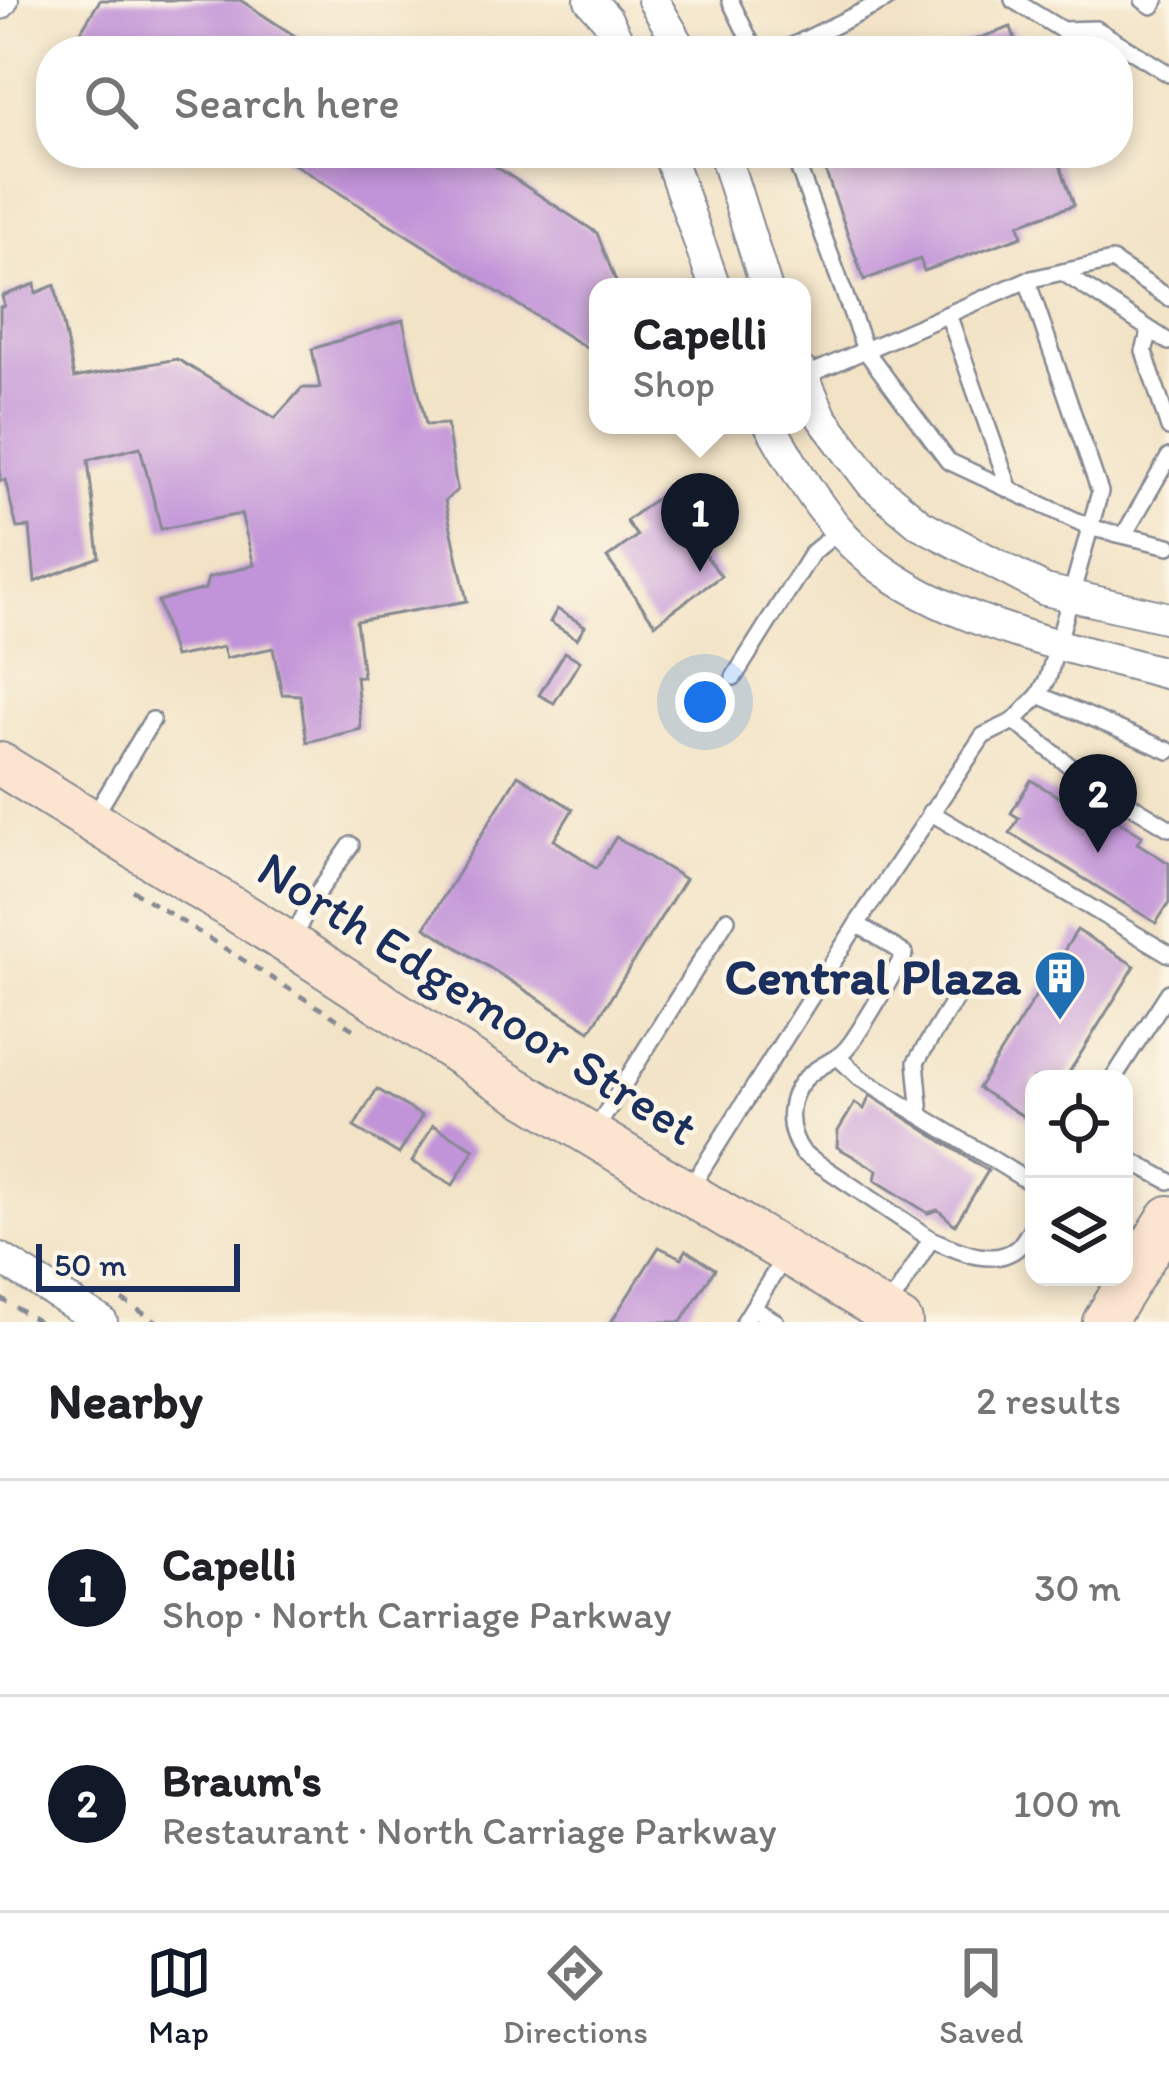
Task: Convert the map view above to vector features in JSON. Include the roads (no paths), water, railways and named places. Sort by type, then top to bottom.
[{"type":"street","points":[[590,0],[616,36]]},
{"type":"street","points":[[653,0],[674,36]]},
{"type":"street","points":[[673,168],[712,278]]},
{"type":"street","points":[[729,168],[763,278]]},
{"type":"street","points":[[811,393],[822,418],[871,483],[920,524],[1045,590],[1169,618]]},
{"type":"street","points":[[775,434],[840,530],[884,571],[919,592],[1019,634],[1169,674]]},
{"type":"street","name":"North Edgemoor Street","points":[[0,764],[592,1135],[893,1317]]},
{"type":"street","points":[[1104,1322],[1151,1237]]},
{"type":"street","points":[[0,1258],[102,1322]]},
{"type":"lane","points":[[730,0],[748,36]]},
{"type":"lane","points":[[813,36],[886,0]]},
{"type":"lane","points":[[1013,0],[1062,30],[1096,28],[1109,36]]},
{"type":"lane","points":[[1143,0],[1152,6],[1156,0]]},
{"type":"lane","points":[[1133,51],[1169,74]]},
{"type":"lane","points":[[798,168],[865,350],[949,461],[1092,528],[1169,545]]},
{"type":"lane","points":[[811,372],[1027,280],[1112,261],[1169,298]]},
{"type":"lane","points":[[1062,272],[1169,342]]},
{"type":"lane","points":[[687,1193],[983,736],[1014,721],[1039,695],[1058,644],[1100,492],[1027,280]]},
{"type":"lane","points":[[948,314],[1010,490]]},
{"type":"lane","points":[[1150,331],[1144,352],[1169,428]]},
{"type":"lane","points":[[1124,536],[1169,457]]},
{"type":"lane","points":[[734,677],[812,553],[840,530]]},
{"type":"lane","points":[[1039,695],[1169,752]]},
{"type":"lane","points":[[91,820],[152,720]]},
{"type":"lane","points":[[1014,721],[1080,775],[1169,828]]},
{"type":"lane","points":[[930,812],[1169,954]]},
{"type":"lane","points":[[290,944],[309,905],[351,845]]},
{"type":"lane","points":[[592,1135],[727,919]]},
{"type":"lane","points":[[857,924],[905,954],[839,1058],[810,1073],[794,1099],[788,1117],[792,1138],[803,1153],[931,1239],[969,1255],[995,1256],[1016,1250],[1025,1237]]},
{"type":"lane","points":[[921,1115],[916,1062],[958,994]]},
{"type":"lane","points":[[1118,1070],[1167,1000]]},
{"type":"lane","points":[[839,1058],[860,1078],[1025,1179]]},
{"type":"lane","points":[[1133,1162],[1169,1180]]},
{"type":"lane","points":[[893,1317],[931,1239]]},
{"type":"lane","points":[[776,1322],[749,1315],[787,1253]]},
{"type":"place","name":"Capelli","points":[[700,572]]},
{"type":"place","name":"Braum's","points":[[1098,853]]},
{"type":"place","name":"Central Plaza","points":[[1060,1022]]}]
